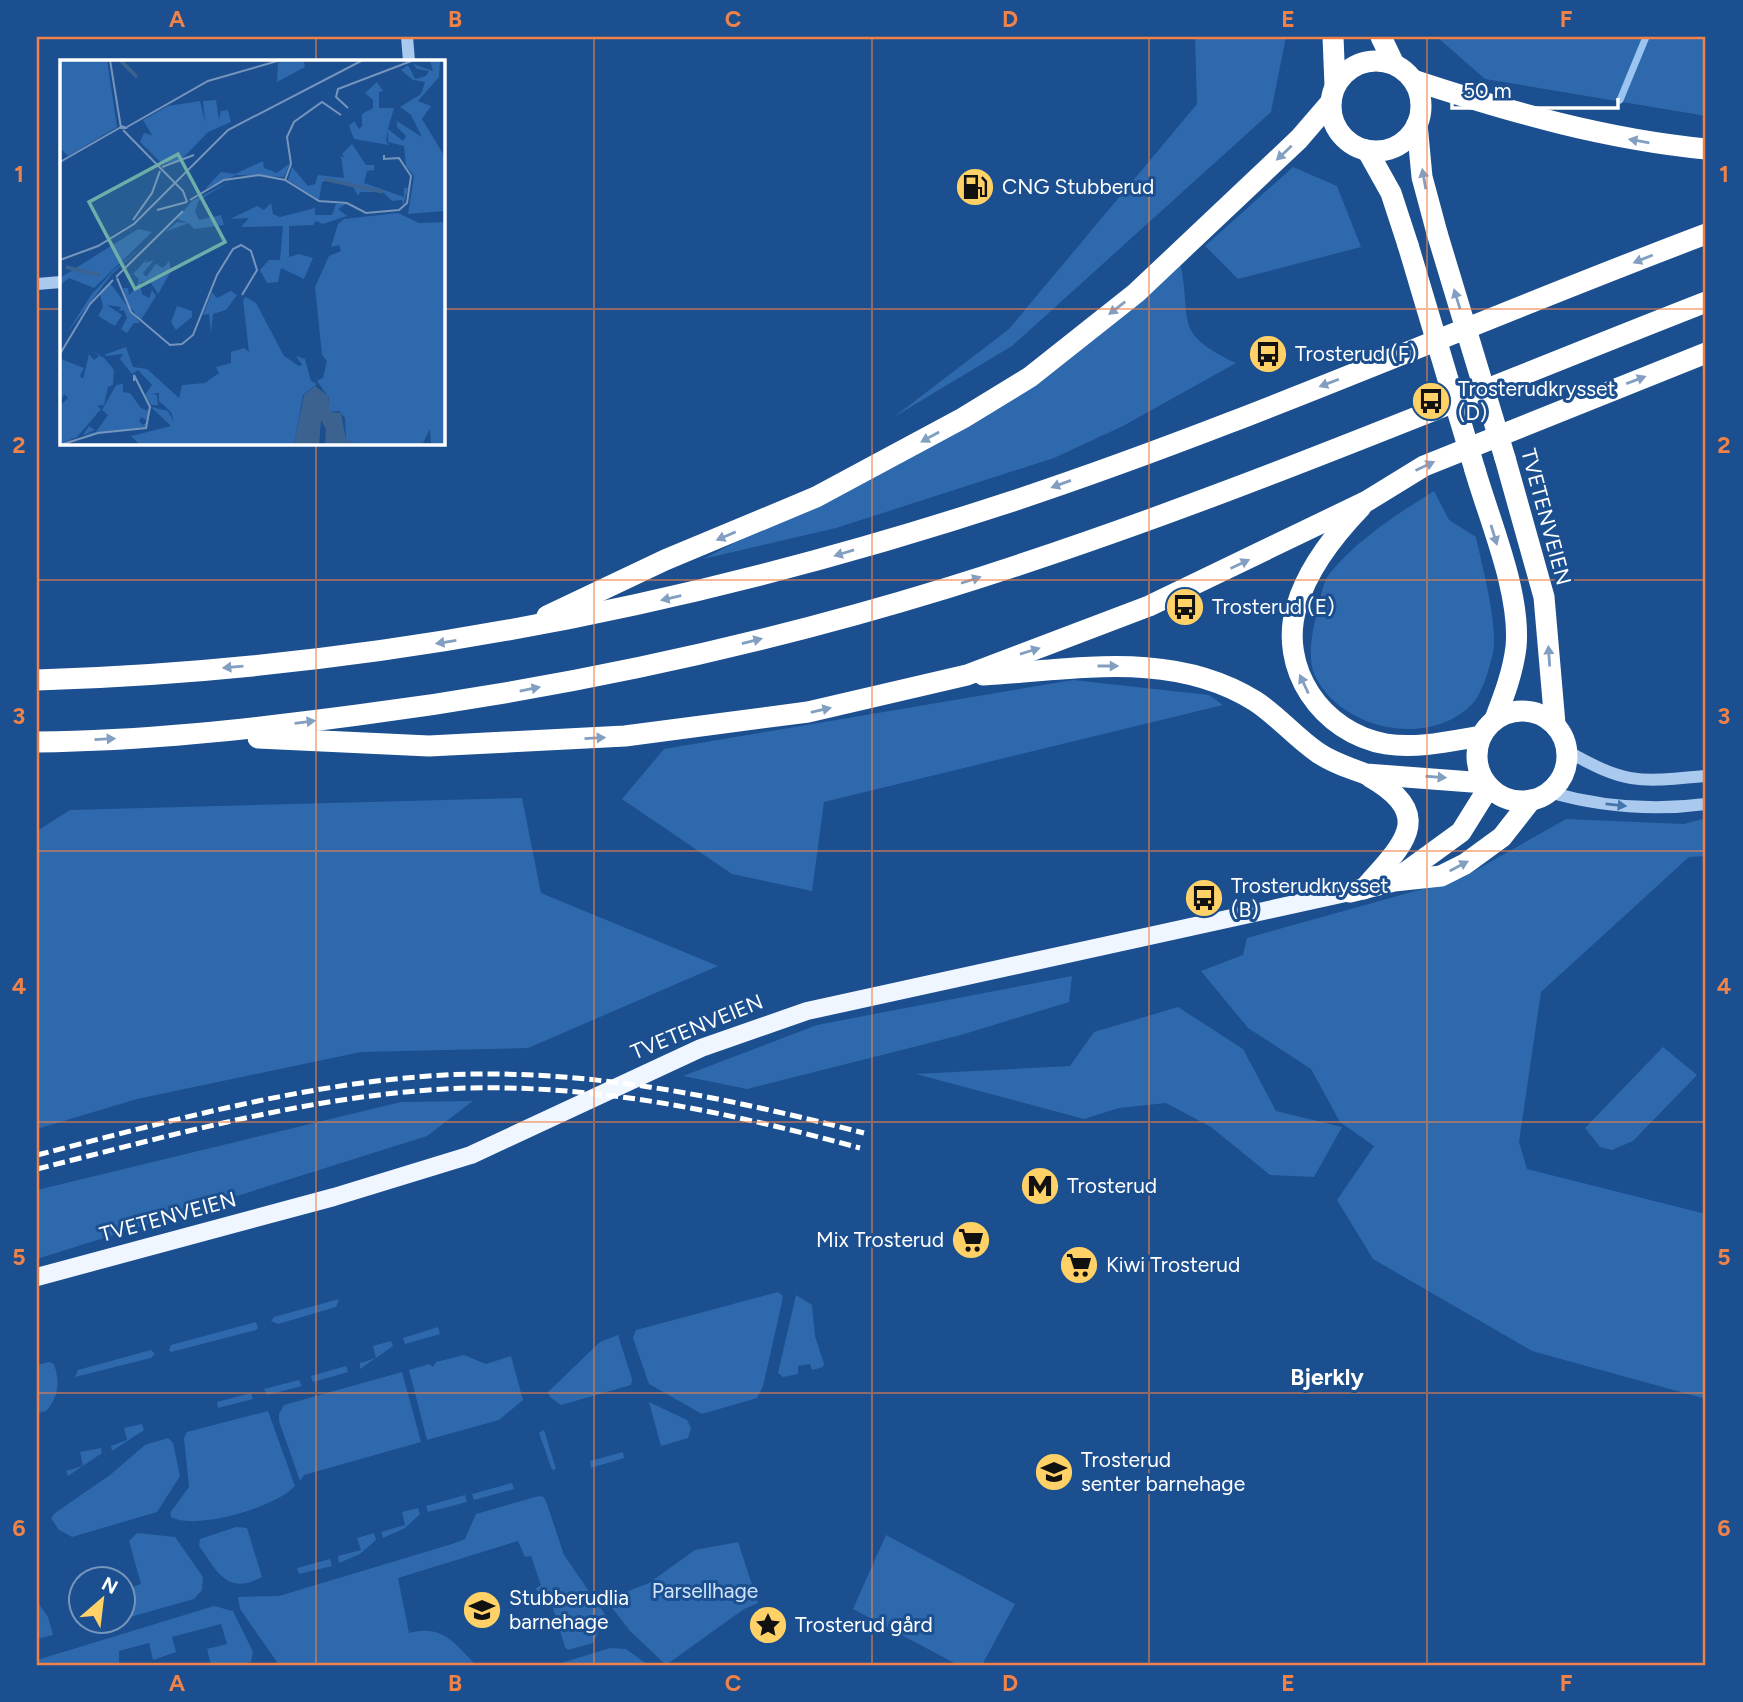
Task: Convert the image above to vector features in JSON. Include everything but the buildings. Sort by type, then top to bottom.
[{"type":"highway","points":[[1334,37],[1334,124],[1339,134],[1367,150],[1391,193],[1504,566],[1515,621],[1512,669],[1495,719],[1481,736],[1476,760],[1487,785]]},
{"type":"highway","points":[[1381,37],[1394,64],[1413,80],[1591,133],[1706,149]]},
{"type":"highway","points":[[513,631],[665,560],[816,497],[963,418],[1030,377],[1136,293],[1299,139],[1332,94],[1343,74],[1367,61],[1394,64]]},
{"type":"highway","points":[[1367,150],[1391,149],[1411,135],[1417,124],[1420,97],[1413,80]]},
{"type":"highway","name":"TVETENVEIEN","points":[[1357,890],[1394,881],[1441,876],[1465,864],[1502,836],[1564,773],[1567,751],[1555,724],[1544,597],[1437,233],[1422,177],[1417,124]]},
{"type":"highway","points":[[37,680],[161,674],[288,662],[513,631],[761,577],[1015,500],[1263,409],[1706,233]]},
{"type":"highway","points":[[37,742],[188,734],[300,723],[504,694],[676,659],[856,614],[948,588],[1161,515],[1706,302]]},
{"type":"highway","points":[[188,734],[429,746],[625,736],[796,715],[967,675],[1149,606],[1367,501],[1424,466],[1706,353]]},
{"type":"highway","points":[[1367,501],[1339,531],[1314,568],[1301,594],[1293,622],[1294,653],[1303,683],[1321,711],[1351,732],[1397,745],[1430,744],[1481,736]]},
{"type":"highway","points":[[967,675],[1141,666],[1181,671],[1220,684],[1266,709],[1316,752],[1339,764],[1379,778],[1487,785],[1509,799],[1540,796]]},
{"type":"highway","points":[[1495,719],[1526,710],[1555,724]]},
{"type":"highway","points":[[1357,890],[1396,852],[1407,830],[1406,807],[1400,796],[1379,778]]},
{"type":"highway","name":"TVETENVEIEN","points":[[1394,881],[1461,832],[1487,785]]},
{"type":"main road","name":"TVETENVEIEN","points":[[37,1277],[334,1197],[471,1155],[701,1048],[771,1022],[844,1001],[1357,890]]},
{"type":"street","points":[[407,37],[409,60]]},
{"type":"street","points":[[37,284],[60,282]]},
{"type":"street","points":[[1567,751],[1602,771],[1626,780],[1706,776]]},
{"type":"street","points":[[1540,796],[1646,808],[1706,804]]},
{"type":"green space","points":[[1195,37],[1286,37],[1271,112],[1012,346],[894,417],[1009,329],[1197,104]]},
{"type":"green space","points":[[1437,37],[1706,37],[1706,116],[1485,79]]},
{"type":"green space","points":[[1293,167],[1337,186],[1361,247],[1238,279],[1205,246]]},
{"type":"green space","points":[[1180,262],[1186,313],[1193,334],[1215,352],[1236,363],[1123,426],[1054,458],[836,528],[703,559],[984,414]]},
{"type":"green space","points":[[1434,491],[1449,520],[1476,537],[1492,615],[1492,657],[1477,698],[1456,717],[1435,726],[1412,729],[1389,727],[1366,721],[1345,710],[1328,695],[1313,669],[1313,628],[1327,577],[1341,560],[1392,518]]},
{"type":"green space","points":[[1073,680],[1209,695],[1223,705],[824,802],[812,891],[732,874],[622,799],[664,749]]},
{"type":"green space","points":[[522,798],[541,893],[718,966],[528,1048],[361,1052],[137,1099],[37,1129],[37,831],[70,810]]},
{"type":"green space","points":[[1706,818],[1706,856],[1689,857],[1541,992],[1519,1142],[1527,1169],[1706,1214],[1706,1399],[1532,1351],[1373,1259],[1337,1200],[1374,1146],[1340,1122],[1311,1069],[1248,1028],[1201,971],[1243,955],[1247,938],[1462,878],[1566,819],[1684,824]]},
{"type":"green space","points":[[1072,976],[1069,1002],[961,1035],[747,1089],[683,1076],[817,1025]]},
{"type":"green space","points":[[1178,1007],[1243,1049],[1276,1111],[1342,1127],[1314,1177],[1270,1175],[1211,1127],[1166,1103],[1119,1108],[1084,1119],[916,1074],[1070,1066],[1094,1032]]},
{"type":"green space","points":[[1663,1047],[1697,1075],[1633,1141],[1612,1150],[1600,1147],[1585,1128]]},
{"type":"green space","points":[[473,1101],[427,1136],[37,1259],[37,1190],[401,1102]]},
{"type":"green space","points":[[778,1292],[783,1296],[782,1302],[763,1386],[757,1398],[702,1414],[649,1384],[633,1338],[636,1330]]},
{"type":"green space","points":[[796,1295],[812,1305],[815,1336],[824,1364],[823,1367],[812,1370],[810,1364],[798,1366],[798,1374],[783,1377],[778,1373]]},
{"type":"green space","points":[[339,1299],[336,1307],[278,1324],[271,1321],[274,1317]]},
{"type":"green space","points":[[256,1322],[256,1330],[171,1352],[169,1350],[171,1345]]},
{"type":"green space","points":[[438,1327],[440,1334],[405,1344],[403,1338]]},
{"type":"green space","points":[[618,1335],[632,1379],[631,1385],[561,1405],[550,1397],[548,1392],[600,1342]]},
{"type":"green space","points":[[391,1341],[393,1346],[376,1358],[373,1346]]},
{"type":"green space","points":[[151,1350],[155,1354],[151,1358],[75,1377],[78,1370]]},
{"type":"green space","points":[[464,1355],[486,1364],[511,1356],[523,1400],[499,1420],[427,1440],[409,1370],[429,1364],[433,1367],[436,1362]]},
{"type":"green space","points":[[376,1358],[360,1369],[360,1363]]},
{"type":"green space","points":[[49,1362],[54,1364],[56,1371],[56,1394],[46,1411],[37,1413],[37,1365]]},
{"type":"green space","points":[[346,1366],[348,1372],[313,1382],[311,1376]]},
{"type":"green space","points":[[402,1372],[421,1442],[304,1475],[300,1481],[279,1421],[284,1405]]},
{"type":"green space","points":[[299,1380],[302,1386],[267,1395],[264,1389]]},
{"type":"green space","points":[[251,1393],[253,1399],[218,1408],[217,1402]]},
{"type":"green space","points":[[649,1402],[687,1420],[691,1428],[688,1438],[661,1446]]},
{"type":"green space","points":[[268,1411],[295,1486],[271,1502],[236,1515],[199,1521],[183,1521],[171,1517],[170,1513],[189,1487],[184,1438],[187,1432]]},
{"type":"green space","points":[[142,1424],[144,1430],[112,1451],[111,1446],[127,1440],[124,1428]]},
{"type":"green space","points":[[544,1430],[556,1469],[552,1470],[539,1433]]},
{"type":"green space","points":[[168,1438],[173,1443],[180,1476],[157,1512],[72,1537],[59,1530],[51,1518],[55,1513],[110,1475],[145,1445]]},
{"type":"green space","points":[[101,1448],[102,1453],[83,1466],[80,1452]]},
{"type":"green space","points":[[623,1452],[624,1458],[591,1468],[590,1461]]},
{"type":"green space","points":[[83,1466],[68,1476],[66,1471]]},
{"type":"green space","points":[[512,1483],[514,1489],[474,1500],[472,1494]]},
{"type":"green space","points":[[465,1495],[467,1502],[428,1512],[426,1506]]},
{"type":"green space","points":[[539,1496],[544,1497],[547,1504],[564,1555],[606,1616],[593,1643],[568,1650],[565,1647],[550,1598],[540,1600],[536,1588],[541,1585],[531,1556],[525,1557],[518,1541],[398,1578],[409,1633],[439,1633],[454,1643],[476,1665],[279,1665],[240,1609],[238,1597],[279,1596],[452,1544],[465,1539],[476,1514]]},
{"type":"green space","points":[[418,1508],[420,1514],[405,1528],[383,1538],[381,1532],[405,1525],[402,1512]]},
{"type":"green space","points":[[236,1527],[247,1528],[262,1577],[240,1584],[224,1578],[199,1546],[200,1539]]},
{"type":"green space","points":[[137,1533],[175,1537],[203,1577],[202,1590],[194,1599],[136,1615],[136,1586],[141,1584],[129,1541]]},
{"type":"green space","points":[[374,1533],[376,1540],[360,1554],[339,1563],[338,1556],[361,1550],[357,1538]]},
{"type":"green space","points":[[886,1535],[1015,1604],[982,1665],[958,1665],[853,1609]]},
{"type":"green space","name":"Parsellhage","points":[[738,1542],[758,1603],[744,1609],[666,1665],[630,1631],[606,1600],[649,1583],[695,1550]]},
{"type":"green space","points":[[330,1559],[332,1566],[299,1574],[297,1568]]},
{"type":"green space","points":[[37,1601],[48,1617],[53,1635],[37,1639]]},
{"type":"green space","points":[[214,1606],[233,1611],[253,1652],[251,1662],[211,1665],[207,1649],[227,1644],[221,1624],[172,1637],[176,1652],[153,1660],[149,1643],[119,1651],[119,1665],[37,1665],[37,1660],[116,1636],[136,1636],[136,1630]]},
{"type":"green space","points":[[610,1648],[626,1649],[648,1665],[555,1665]]},
{"type":"waterway","points":[[1620,100],[1646,37]]},
{"type":"railway","points":[[37,1155],[198,1114],[308,1091],[418,1077],[473,1074],[572,1078],[670,1090],[864,1133]]},
{"type":"railway","points":[[37,1169],[197,1129],[305,1106],[414,1091],[469,1088],[519,1088],[618,1096],[763,1123],[860,1148]]},
{"type":"place","name":"CNG Stubberud","points":[[975,187]]},
{"type":"place","name":"Trosterud (F)","points":[[1268,354]]},
{"type":"place","name":"Trosterudkrysset (D)","points":[[1431,401]]},
{"type":"place","name":"Trosterud (E)","points":[[1185,607]]},
{"type":"place","name":"Trosterudkrysset (B)","points":[[1204,898]]},
{"type":"place","name":"Trosterud","points":[[1040,1186]]},
{"type":"place","name":"Mix Trosterud","points":[[971,1240]]},
{"type":"place","name":"Kiwi Trosterud","points":[[1079,1265]]},
{"type":"place","name":"Trosterud senter barnehage","points":[[1054,1472]]},
{"type":"place","name":"Stubberudlia barnehage","points":[[482,1610]]},
{"type":"place","name":"Trosterud gård","points":[[768,1625]]},
{"type":"district","name":"Bjerkly","points":[[1327,1377]]}]
